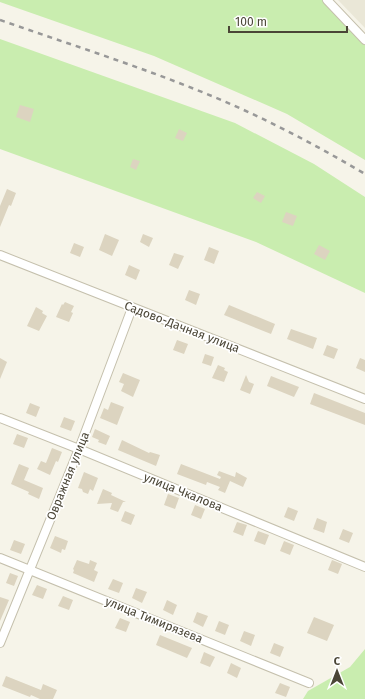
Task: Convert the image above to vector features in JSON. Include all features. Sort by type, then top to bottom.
[{"type":"street","points":[[327,0],[365,40]]},
{"type":"street","name":"Садово-Дачная улица","points":[[0,255],[365,399]]},
{"type":"street","name":"Овражная улица","points":[[0,643],[79,449],[132,308]]},
{"type":"street","name":"улица Чкалова","points":[[0,418],[365,567]]},
{"type":"street","name":"улица Тимирязева","points":[[0,558],[309,683]]},
{"type":"shaded area","points":[[338,0],[365,0],[365,28]]},
{"type":"green space","points":[[0,0],[324,0],[365,43],[365,160],[287,114],[154,56],[0,2]]},
{"type":"green space","points":[[0,39],[235,123],[314,164],[365,197],[365,293],[256,242],[0,149]]},
{"type":"green space","points":[[365,649],[365,699],[303,699],[308,691],[350,667]]},
{"type":"building","points":[[20,105],[34,109],[30,122],[16,117]]},
{"type":"building","points":[[179,129],[187,133],[183,141],[175,138]]},
{"type":"building","points":[[133,159],[140,161],[136,170],[130,167]]},
{"type":"building","points":[[7,189],[16,193],[11,206],[9,205],[0,227],[0,206]]},
{"type":"building","points":[[257,192],[265,196],[261,203],[253,198]]},
{"type":"building","points":[[286,212],[297,216],[293,226],[282,222]]},
{"type":"building","points":[[105,234],[119,240],[112,256],[99,250]]},
{"type":"building","points":[[143,234],[153,238],[149,247],[140,242]]},
{"type":"building","points":[[74,243],[84,247],[80,257],[70,253]]},
{"type":"building","points":[[319,245],[330,251],[325,260],[314,254]]},
{"type":"building","points":[[209,247],[219,251],[214,264],[204,260]]},
{"type":"building","points":[[174,253],[184,256],[178,269],[169,265]]},
{"type":"building","points":[[129,265],[140,270],[136,280],[125,275]]},
{"type":"building","points":[[189,290],[200,294],[196,305],[185,300]]},
{"type":"building","points":[[65,302],[74,306],[69,322],[56,317],[62,304],[63,305]]},
{"type":"building","points":[[229,305],[275,324],[271,334],[224,315]]},
{"type":"building","points":[[36,307],[43,311],[42,313],[47,316],[39,331],[27,326]]},
{"type":"building","points":[[291,329],[317,338],[313,349],[287,339]]},
{"type":"building","points":[[177,340],[188,344],[184,354],[173,350]]},
{"type":"building","points":[[327,345],[338,349],[334,359],[323,355]]},
{"type":"building","points":[[205,354],[214,357],[211,366],[202,363]]},
{"type":"building","points":[[0,358],[7,362],[0,379]]},
{"type":"building","points":[[360,358],[365,360],[365,372],[356,368]]},
{"type":"building","points":[[218,365],[225,368],[224,370],[228,372],[224,382],[212,378]]},
{"type":"building","points":[[123,373],[140,380],[133,397],[121,391],[124,384],[119,382]]},
{"type":"building","points":[[246,375],[249,382],[254,384],[250,394],[240,390]]},
{"type":"building","points":[[271,376],[299,387],[294,397],[267,386]]},
{"type":"building","points":[[314,393],[365,413],[365,425],[310,404]]},
{"type":"building","points":[[111,402],[124,407],[117,425],[100,418],[104,408],[108,410]]},
{"type":"building","points":[[30,403],[40,407],[36,417],[26,413]]},
{"type":"building","points":[[64,417],[75,421],[71,431],[60,427]]},
{"type":"building","points":[[95,429],[110,436],[106,445],[98,442],[99,440],[92,437]]},
{"type":"building","points":[[17,434],[28,438],[24,448],[13,444]]},
{"type":"building","points":[[122,440],[149,453],[160,455],[156,466],[118,450]]},
{"type":"building","points":[[52,448],[62,452],[50,475],[37,469],[41,461],[46,463]]},
{"type":"building","points":[[19,464],[29,468],[24,480],[43,488],[39,499],[28,494],[29,492],[11,484]]},
{"type":"building","points":[[181,464],[220,479],[221,477],[217,475],[219,471],[235,477],[236,472],[247,478],[243,487],[230,481],[225,493],[218,490],[220,487],[207,482],[206,485],[177,474]]},
{"type":"building","points":[[84,472],[98,478],[93,491],[90,489],[88,494],[83,492],[82,489],[78,488]]},
{"type":"building","points":[[103,489],[112,493],[111,495],[126,502],[123,502],[118,512],[110,509],[112,503],[97,504]]},
{"type":"building","points":[[168,494],[179,498],[175,509],[164,505]]},
{"type":"building","points":[[195,505],[205,509],[201,519],[191,515]]},
{"type":"building","points":[[288,507],[298,511],[294,521],[284,517]]},
{"type":"building","points":[[125,511],[135,515],[131,525],[121,521]]},
{"type":"building","points":[[317,518],[327,522],[324,533],[313,529]]},
{"type":"building","points":[[237,522],[247,525],[243,536],[233,532]]},
{"type":"building","points":[[343,529],[353,533],[349,543],[339,539]]},
{"type":"building","points":[[258,531],[269,535],[265,545],[254,541]]},
{"type":"building","points":[[55,536],[68,541],[65,550],[62,549],[61,553],[50,548]]},
{"type":"building","points":[[14,540],[25,544],[21,554],[10,550]]},
{"type":"building","points":[[284,541],[294,545],[290,555],[280,551]]},
{"type":"building","points":[[77,560],[89,564],[90,560],[97,563],[94,570],[98,572],[94,582],[73,573]]},
{"type":"building","points":[[332,560],[342,564],[338,574],[328,570]]},
{"type":"building","points":[[10,573],[18,576],[14,586],[6,583]]},
{"type":"building","points":[[113,579],[123,583],[119,593],[108,589]]},
{"type":"building","points":[[37,585],[47,589],[43,599],[32,595]]},
{"type":"building","points":[[136,588],[147,592],[142,603],[132,598]]},
{"type":"building","points":[[63,596],[73,600],[69,610],[58,606]]},
{"type":"building","points":[[0,597],[9,600],[0,621]]},
{"type":"building","points":[[167,600],[177,605],[173,615],[163,610]]},
{"type":"building","points":[[197,612],[208,616],[203,627],[193,622]]},
{"type":"building","points":[[314,617],[334,625],[327,641],[307,633]]},
{"type":"building","points":[[120,618],[130,622],[126,632],[115,628]]},
{"type":"building","points":[[219,621],[229,625],[225,635],[215,631]]},
{"type":"building","points":[[244,631],[255,635],[251,646],[240,641]]},
{"type":"building","points":[[160,635],[192,648],[187,658],[156,645]]},
{"type":"building","points":[[274,643],[284,647],[280,657],[270,653]]},
{"type":"building","points":[[204,652],[215,657],[210,667],[200,663]]},
{"type":"building","points":[[231,663],[241,668],[237,678],[227,673]]},
{"type":"building","points":[[6,676],[41,690],[43,684],[57,690],[53,699],[40,699],[31,695],[30,697],[2,686]]},
{"type":"building","points":[[280,683],[290,687],[286,697],[275,693]]},
{"type":"railway","points":[[0,20],[148,71],[219,99],[282,129],[365,174]]}]
